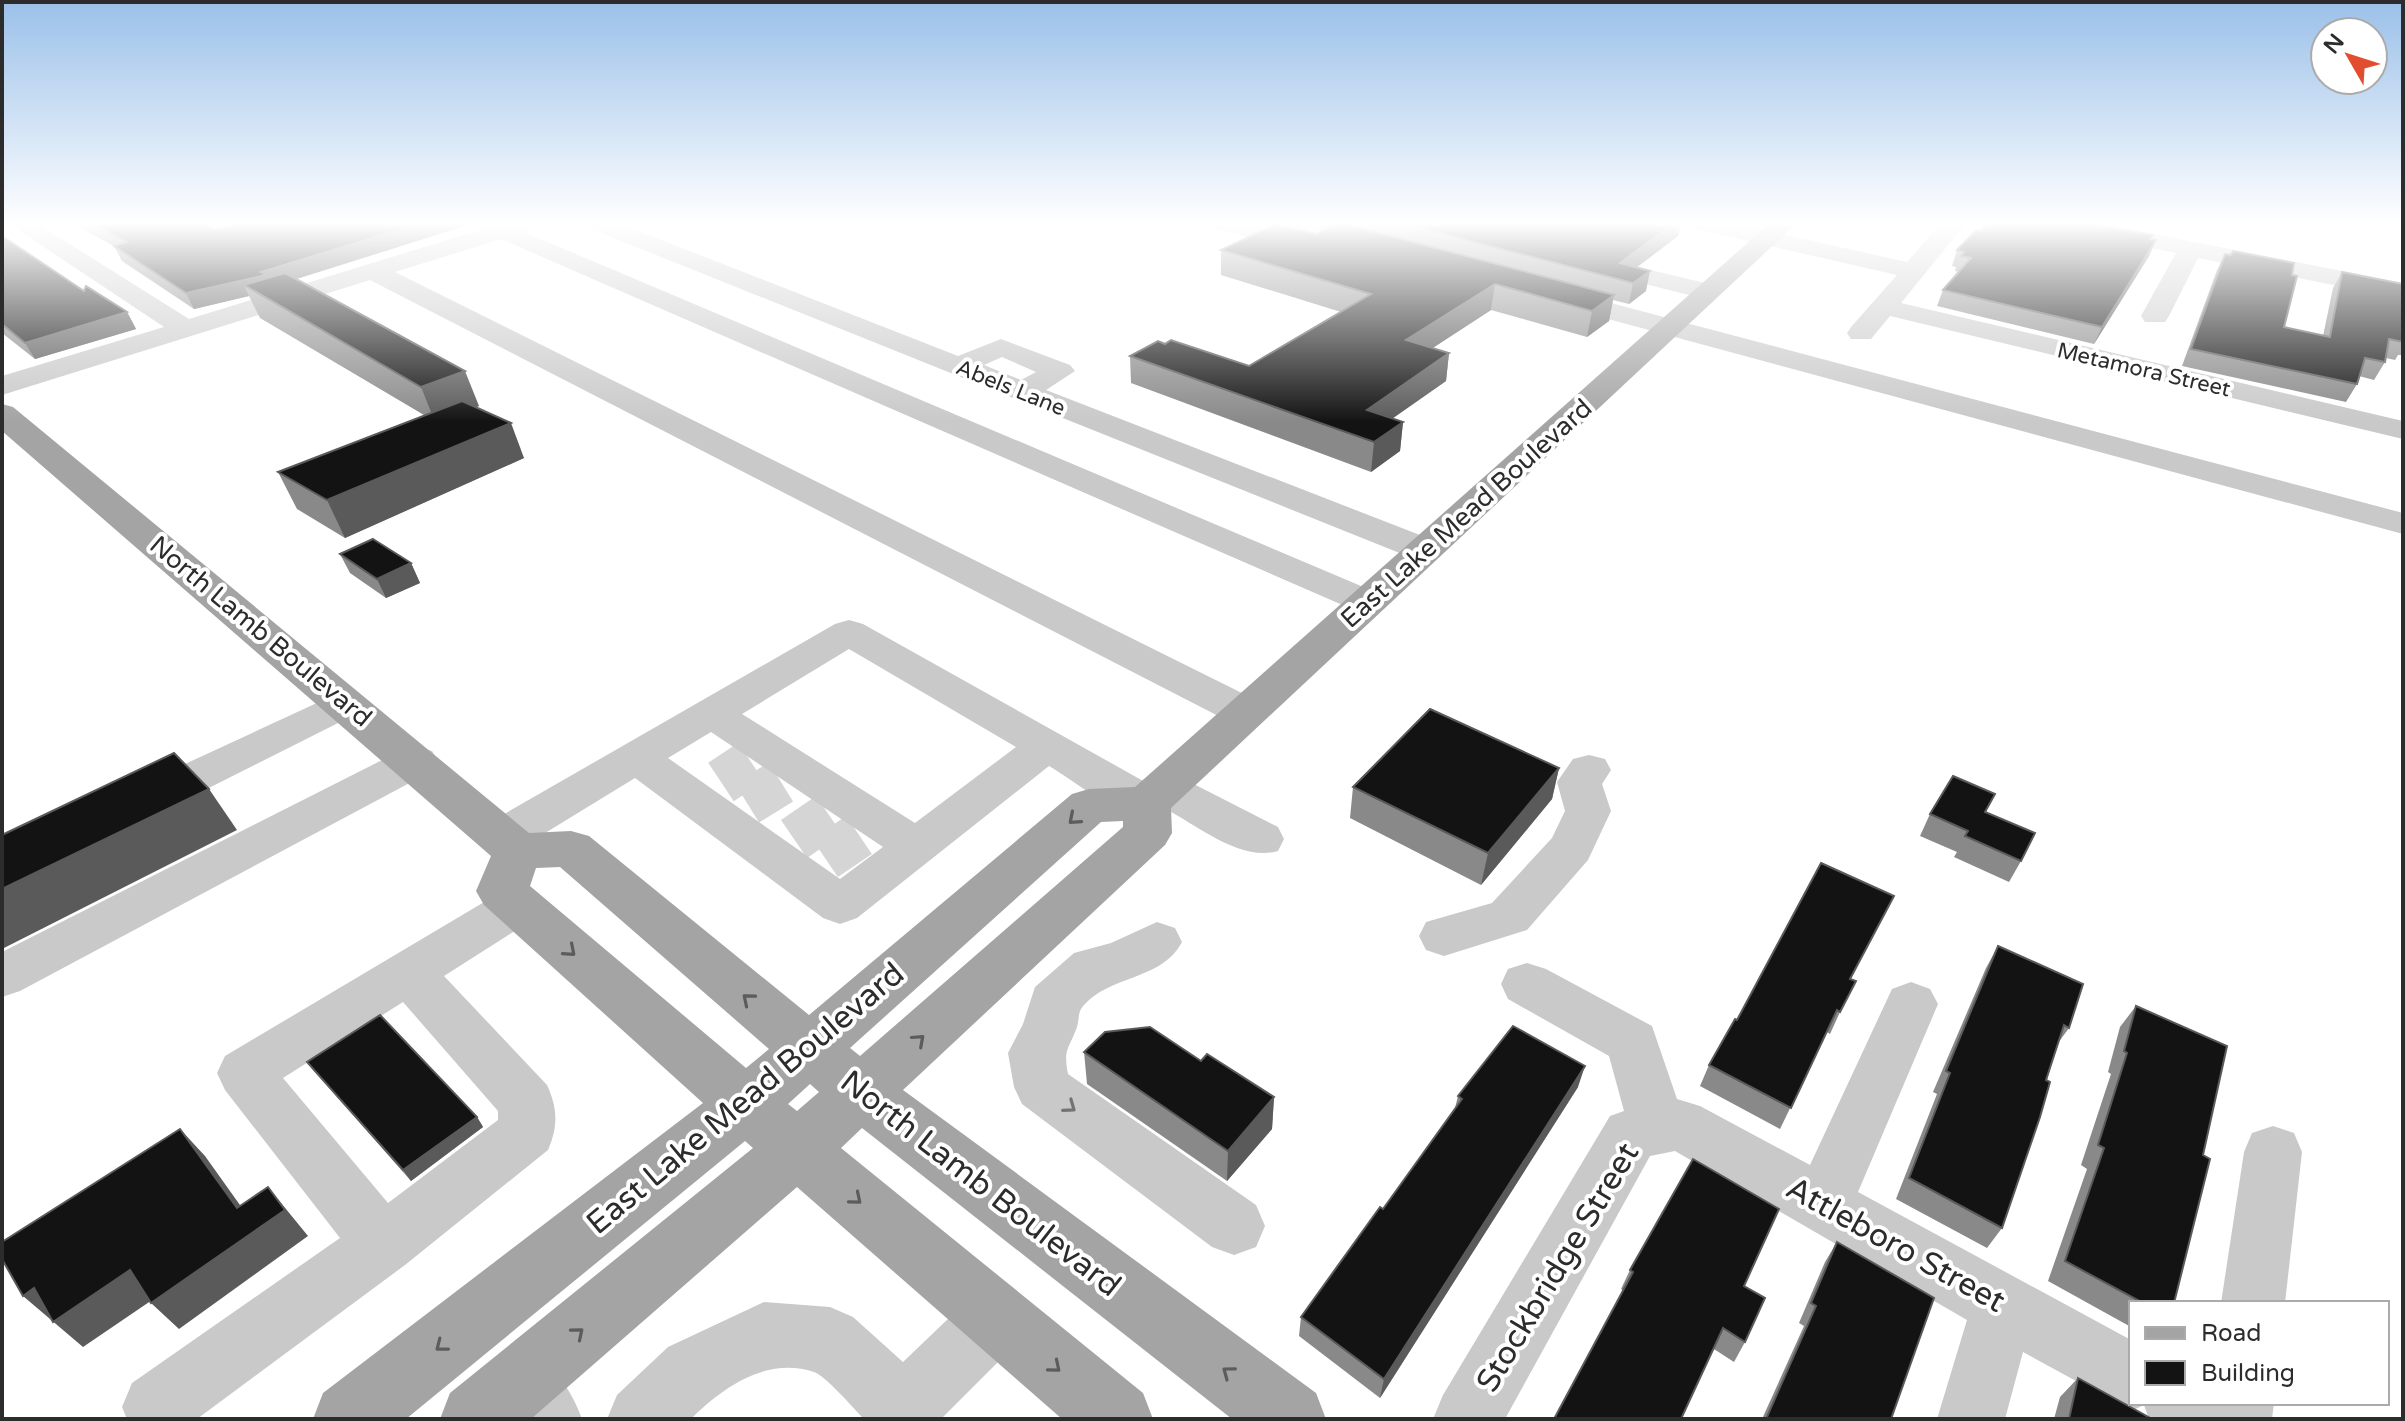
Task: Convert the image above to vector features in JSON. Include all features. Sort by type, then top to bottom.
[{"type":"main road","name":"East Lake Mead Boulevard","points":[[349,1419],[746,1104],[1089,806],[1156,796],[1712,289]]},
{"type":"main road","name":"North Lamb Boulevard","points":[[2,414],[416,761],[746,1104],[1117,1419]]},
{"type":"main road","points":[[514,1407],[1148,833],[1156,796]]},
{"type":"main road","name":"North Lamb Boulevard","points":[[513,864],[571,849],[861,1092],[1290,1419]]},
{"type":"street","points":[[123,289],[187,330]]},
{"type":"street","points":[[2,386],[318,289]]},
{"type":"street","points":[[408,289],[1245,712]]},
{"type":"street","points":[[657,289],[1367,602]]},
{"type":"street","name":"Abels Lane","points":[[765,289],[1425,550]]},
{"type":"street","points":[[1698,289],[1709,292]]},
{"type":"street","points":[[1861,333],[1899,289]]},
{"type":"street","points":[[2155,316],[2169,289]]},
{"type":"street","points":[[1539,292],[2403,524]]},
{"type":"street","name":"Metamora Street","points":[[1885,307],[2403,430]]},
{"type":"street","points":[[959,366],[1001,347],[1060,371],[1034,396]]},
{"type":"street","points":[[1034,396],[1079,386],[1155,415]]},
{"type":"street","points":[[383,1244],[245,1073],[408,973],[513,864],[638,758],[849,632],[1047,746],[1156,796],[1261,839]]},
{"type":"street","points":[[114,816],[345,703]]},
{"type":"street","points":[[714,715],[786,810],[840,905],[1047,746]]},
{"type":"street","points":[[638,758],[786,810],[918,847]]},
{"type":"street","points":[[2,976],[416,761]]},
{"type":"street","points":[[1444,936],[1509,917],[1571,848],[1588,811],[1579,782],[1589,770]]},
{"type":"street","points":[[1139,952],[1092,967],[1054,1002],[1050,1026],[1036,1053],[1042,1087],[1234,1226]]},
{"type":"street","points":[[163,1419],[156,1407],[383,1244],[527,1132],[527,1103],[408,973]]},
{"type":"street","points":[[1527,984],[1633,1042],[1657,1128]]},
{"type":"street","points":[[1823,1203],[1911,1004]]},
{"type":"street","name":"Attleboro Street","points":[[1657,1128],[1680,1124],[2129,1376]]},
{"type":"street","name":"Stockbridge Street","points":[[1467,1419],[1631,1134],[1657,1128]]},
{"type":"street","points":[[2253,1301],[2273,1152]]},
{"type":"street","points":[[1971,1419],[2004,1305]]},
{"type":"street","points":[[641,1419],[692,1371],[764,1335],[830,1340],[886,1414],[996,1318]]},
{"type":"street","points":[[2181,1405],[2206,1419]]},
{"type":"building","points":[[2,289],[91,289],[127,312],[25,343],[2,324]]},
{"type":"building","points":[[180,289],[202,289],[186,293]]},
{"type":"building","points":[[251,289],[315,289],[465,371],[421,387]]},
{"type":"building","points":[[1355,289],[1487,289],[1406,340],[1449,353],[1367,410],[1403,422],[1374,442],[1130,356],[1158,341],[1165,344],[1171,340],[1249,366],[1371,294]]},
{"type":"building","points":[[1514,289],[1592,289],[1614,295],[1592,311]]},
{"type":"building","points":[[1944,289],[2125,289],[2102,327]]},
{"type":"building","points":[[2212,289],[2294,289],[2284,327],[2330,337],[2339,289],[2403,289],[2403,342],[2389,339],[2385,362],[2365,358],[2357,384],[2191,349]]},
{"type":"building","points":[[462,401],[511,423],[327,500],[278,472]]},
{"type":"building","points":[[373,539],[411,563],[377,579],[340,554]]},
{"type":"building","points":[[1430,709],[1559,768],[1488,853],[1353,787]]},
{"type":"building","points":[[174,753],[209,789],[2,889],[2,835]]},
{"type":"building","points":[[1953,776],[1995,794],[1985,812],[2035,833],[2021,861],[1965,836],[1968,831],[1930,814]]},
{"type":"building","points":[[1821,863],[1894,896],[1850,979],[1856,981],[1840,1012],[1837,1010],[1791,1108],[1709,1065],[1737,1020]]},
{"type":"building","points":[[1998,946],[2083,984],[2069,1028],[2064,1025],[2046,1080],[2050,1082],[2040,1117],[2002,1228],[1909,1178],[1950,1073],[1946,1071]]},
{"type":"building","points":[[2136,1006],[2227,1046],[2203,1155],[2210,1159],[2174,1301],[2139,1301],[2065,1261],[2104,1148],[2098,1145],[2127,1053],[2124,1051]]},
{"type":"building","points":[[380,1015],[477,1117],[403,1170],[307,1062]]},
{"type":"building","points":[[1513,1026],[1585,1066],[1384,1379],[1301,1317],[1462,1099],[1458,1096]]},
{"type":"building","points":[[1150,1027],[1201,1061],[1207,1054],[1274,1097],[1228,1151],[1084,1052],[1105,1032]]},
{"type":"building","points":[[180,1129],[237,1208],[268,1187],[285,1210],[151,1303],[130,1270],[53,1322],[34,1288],[23,1296],[2,1259],[2,1242]]},
{"type":"building","points":[[1693,1159],[1779,1209],[1744,1286],[1765,1298],[1745,1342],[1723,1328],[1681,1419],[1554,1419],[1633,1272],[1630,1270]]},
{"type":"building","points":[[1837,1242],[1934,1298],[1891,1419],[1766,1419],[1816,1306],[1811,1303]]},
{"type":"building","points":[[2078,1378],[2152,1419],[2069,1419]]},
{"type":"tunnel","points":[[721,782],[751,762]]},
{"type":"tunnel","points":[[747,803],[781,782]]},
{"type":"tunnel","points":[[794,839],[829,815]]},
{"type":"tunnel","points":[[825,858],[859,835]]}]
